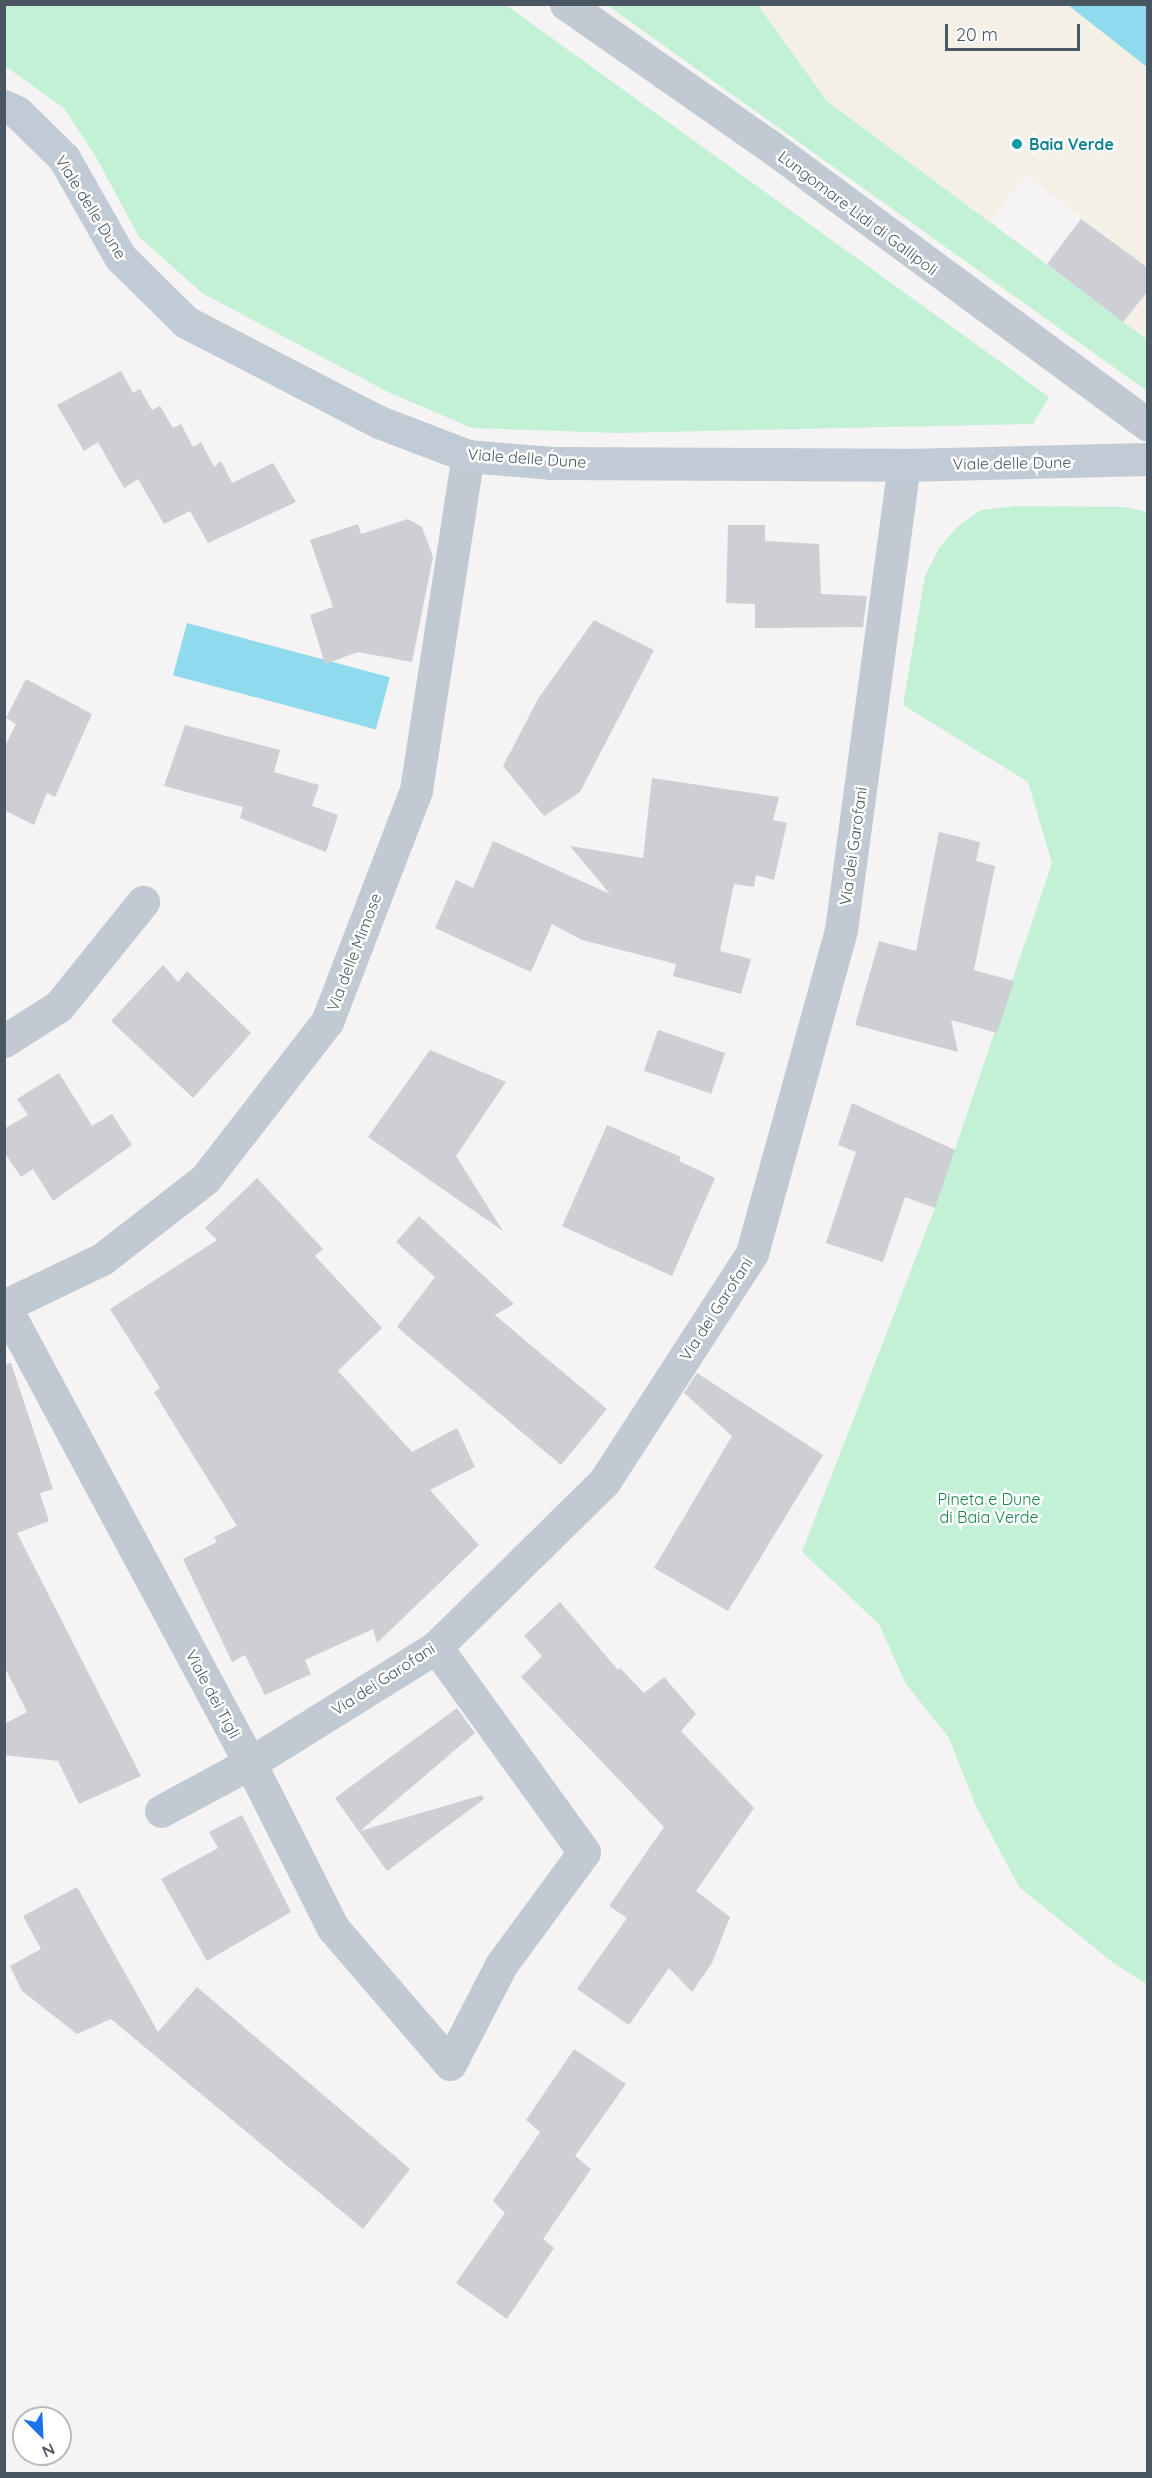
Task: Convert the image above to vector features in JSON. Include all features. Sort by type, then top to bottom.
[{"type":"street","name":"Lungomare Lidi di Gallipoli","points":[[566,4],[767,144],[1148,425]]},
{"type":"street","name":"Viale delle Dune","points":[[4,106],[17,112],[64,158],[120,257],[186,322],[379,422],[468,456],[552,463],[904,465],[1148,459]]},
{"type":"street","name":"Via delle Mimose","points":[[5,1305],[102,1259],[205,1179],[327,1022],[416,790],[468,456]]},
{"type":"street","name":"Via dei Garofani","points":[[161,1811],[250,1764],[436,1647],[604,1482],[752,1253],[841,930],[904,465]]},
{"type":"street","points":[[4,1041],[59,1006],[142,902]]},
{"type":"street","name":"Viale dei Tigli","points":[[5,1305],[250,1764],[333,1928],[450,2064],[501,1965],[584,1852],[436,1647]]},
{"type":"green space","points":[[5,4],[506,5],[1049,397],[1033,424],[617,433],[472,428],[388,392],[202,293],[139,237],[96,157],[64,108],[5,66]]},
{"type":"green space","points":[[607,5],[758,5],[827,101],[1147,339],[1147,391]]},
{"type":"green space","name":"Pineta e Dune di Baia Verde","points":[[1017,506],[1125,507],[1147,512],[1147,1984],[1116,1965],[1019,1887],[975,1804],[949,1738],[906,1684],[879,1624],[802,1552],[935,1208],[1052,863],[1028,782],[903,705],[925,576],[939,548],[957,527],[981,510]]},
{"type":"sand","name":"Baia Verde","points":[[758,5],[1068,5],[1147,67],[1147,268],[1026,175],[990,222],[827,101]]},
{"type":"sand","points":[[1147,291],[1147,339],[1123,322]]},
{"type":"water","points":[[1068,5],[1147,5],[1147,67]]},
{"type":"water","points":[[187,623],[390,677],[376,730],[173,675]]},
{"type":"building","points":[[1081,219],[1148,268],[1148,291],[1123,322],[1047,264]]},
{"type":"building","points":[[121,371],[133,393],[140,389],[152,410],[160,406],[173,428],[181,424],[193,447],[201,442],[214,467],[221,461],[232,483],[273,463],[296,502],[208,543],[190,511],[164,524],[138,479],[124,488],[98,442],[84,451],[57,405]]},
{"type":"building","points":[[408,519],[422,527],[433,557],[412,662],[358,652],[325,664],[310,615],[333,607],[310,540],[358,524],[361,534]]},
{"type":"building","points":[[728,525],[765,525],[765,541],[819,544],[821,594],[867,596],[863,627],[755,628],[755,604],[726,603]]},
{"type":"building","points":[[594,620],[654,650],[580,792],[544,816],[503,766],[538,699]]},
{"type":"building","points":[[26,679],[92,714],[55,797],[47,793],[34,825],[4,810],[4,748],[16,724],[6,718]]},
{"type":"building","points":[[185,725],[280,750],[274,772],[319,785],[312,806],[338,815],[326,852],[240,818],[243,807],[164,786]]},
{"type":"building","points":[[652,778],[779,797],[773,820],[787,823],[774,880],[756,875],[754,887],[734,884],[720,951],[751,959],[741,994],[673,976],[676,964],[582,940],[552,924],[531,972],[435,928],[456,880],[473,888],[493,841],[610,894],[570,846],[643,858]]},
{"type":"building","points":[[939,832],[980,842],[976,861],[995,866],[974,970],[1014,981],[997,1033],[951,1020],[958,1052],[855,1025],[879,941],[916,951]]},
{"type":"building","points":[[163,965],[178,982],[187,971],[251,1033],[193,1098],[111,1021]]},
{"type":"building","points":[[658,1030],[725,1053],[711,1094],[644,1071]]},
{"type":"building","points":[[430,1050],[506,1082],[456,1156],[503,1231],[368,1137]]},
{"type":"building","points":[[59,1073],[92,1126],[112,1114],[132,1145],[53,1201],[33,1169],[21,1177],[4,1152],[4,1129],[28,1115],[17,1099]]},
{"type":"building","points":[[852,1103],[955,1150],[935,1208],[905,1197],[883,1262],[826,1243],[856,1152],[838,1145]]},
{"type":"building","points":[[607,1125],[681,1157],[679,1161],[715,1178],[672,1276],[562,1226]]},
{"type":"building","points":[[257,1178],[323,1249],[315,1256],[382,1328],[338,1371],[412,1452],[457,1428],[475,1467],[430,1490],[479,1545],[377,1643],[373,1629],[305,1660],[311,1674],[265,1695],[245,1655],[232,1662],[183,1559],[217,1542],[214,1537],[237,1526],[154,1392],[160,1388],[110,1309],[217,1240],[205,1228]]},
{"type":"building","points":[[419,1216],[514,1304],[495,1315],[607,1409],[561,1465],[397,1327],[435,1277],[396,1242]]},
{"type":"building","points":[[11,1363],[53,1489],[40,1493],[49,1521],[17,1533],[141,1776],[79,1804],[58,1761],[4,1755],[4,1724],[27,1712],[4,1666],[4,1364]]},
{"type":"building","points":[[697,1373],[823,1455],[728,1611],[654,1568],[732,1436],[684,1393]]},
{"type":"building","points":[[560,1602],[618,1670],[620,1668],[644,1693],[664,1677],[696,1714],[681,1731],[754,1808],[696,1891],[730,1917],[712,1963],[692,1992],[669,1968],[629,2025],[577,1989],[627,1918],[609,1906],[664,1827],[521,1677],[542,1656],[524,1636]]},
{"type":"building","points":[[457,1708],[475,1733],[360,1831],[482,1795],[484,1799],[387,1871],[335,1798]]},
{"type":"building","points":[[242,1815],[291,1912],[207,1961],[161,1879],[218,1848],[209,1832]]},
{"type":"building","points":[[77,1887],[158,2032],[197,1987],[410,2169],[363,2229],[111,2019],[77,2034],[22,1991],[10,1966],[41,1949],[23,1916]]},
{"type":"building","points":[[574,2049],[626,2084],[575,2156],[591,2169],[543,2239],[554,2248],[507,2319],[456,2283],[505,2213],[493,2201],[540,2132],[526,2120]]},
{"type":"place","name":"Baia Verde","points":[[1017,144]]}]
